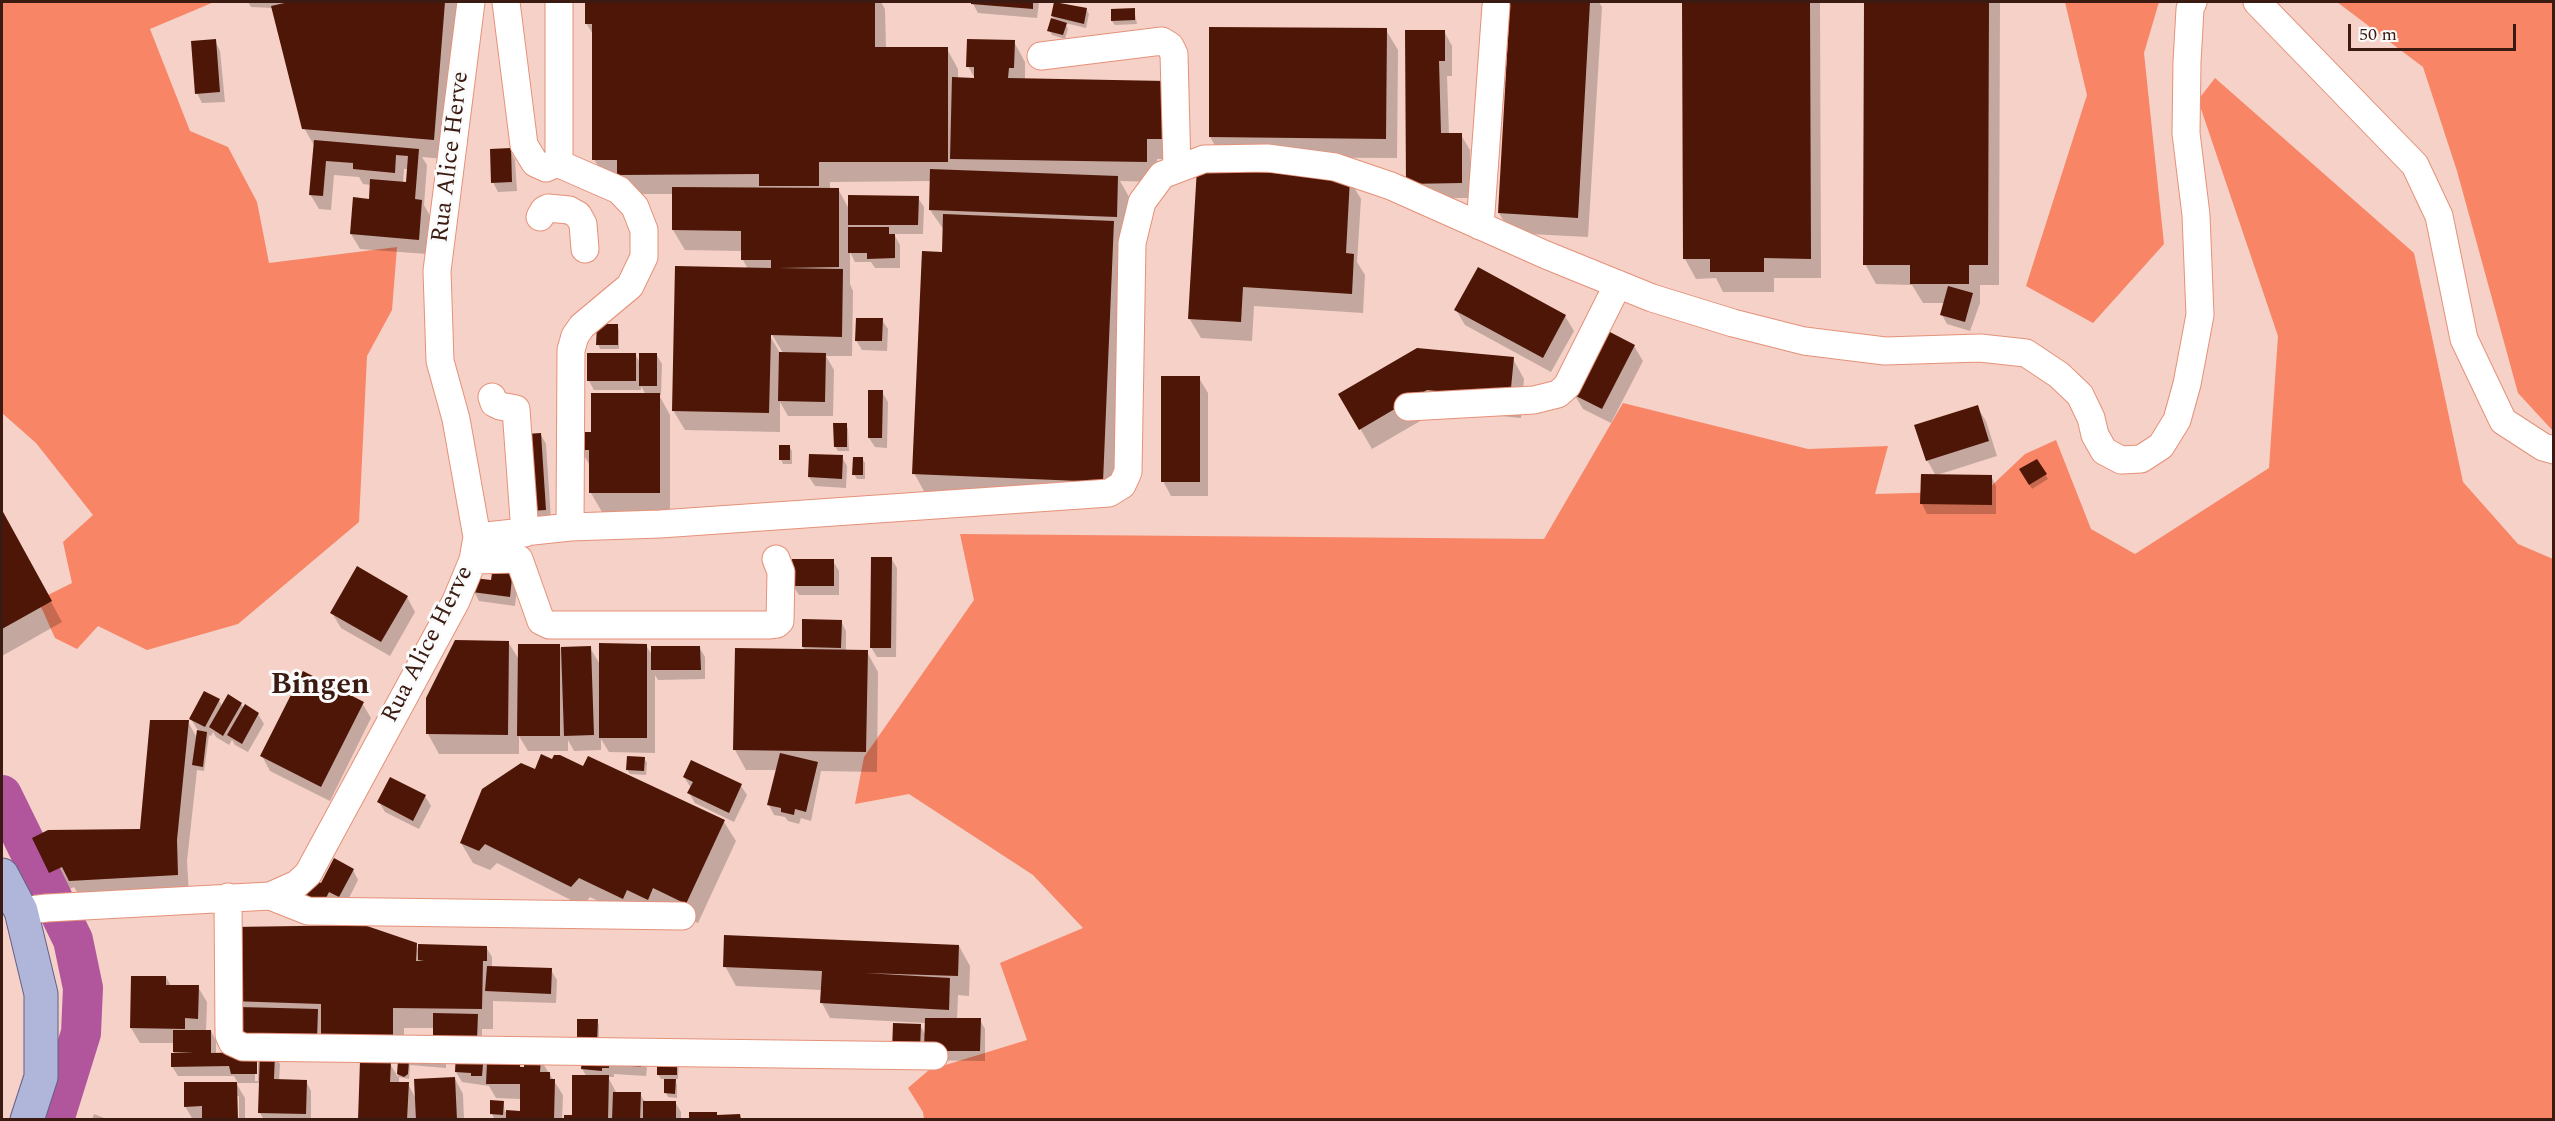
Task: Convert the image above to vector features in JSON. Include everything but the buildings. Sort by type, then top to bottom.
[{"type":"main road","points":[[2,875],[34,910],[41,994],[41,1077],[27,1119]]},
{"type":"street","name":"Rua Alice Herve","points":[[34,910],[270,896],[297,884],[308,874],[456,601],[475,548],[456,419],[440,362],[437,271],[471,2]]},
{"type":"street","points":[[506,2],[524,145],[535,163],[546,168],[557,163],[619,189],[635,207],[644,230],[644,257],[630,286],[582,326],[575,336],[572,350],[570,527]]},
{"type":"street","points":[[557,163],[560,151],[559,2]]},
{"type":"street","points":[[475,548],[525,533],[570,527],[660,524],[1109,494],[1122,485],[1128,472],[1132,243],[1142,202],[1162,175],[1204,159],[1267,158],[1335,166],[1391,186],[1652,298],[1733,323],[1804,341],[1885,351],[1980,348],[2026,353],[2059,375],[2080,395],[2091,418],[2095,435],[2104,451],[2121,460],[2141,459],[2161,446],[2177,420],[2187,384],[2200,315],[2196,215],[2186,133],[2187,62],[2190,9],[2193,2]]},
{"type":"street","points":[[2257,2],[2415,165],[2439,216],[2464,339],[2503,422],[2543,447],[2553,450]]},
{"type":"street","points":[[1480,226],[1496,6]]},
{"type":"street","points":[[1041,56],[1162,41],[1170,46],[1174,54],[1177,169]]},
{"type":"street","points":[[540,217],[548,208],[569,210],[578,215],[583,224],[585,249]]},
{"type":"street","points":[[1408,407],[1534,400],[1558,394],[1567,386],[1618,284]]},
{"type":"street","points":[[492,397],[494,403],[500,406],[525,404],[525,533]]},
{"type":"street","points":[[475,548],[519,559],[541,620],[546,624],[777,624],[780,621],[781,572],[776,559]]},
{"type":"street","points":[[270,896],[308,911],[682,916]]},
{"type":"street","points":[[228,897],[228,1035],[231,1042],[243,1047],[934,1056]]},
{"type":"shaded area","points":[[2,2],[214,2],[150,29],[190,131],[228,147],[257,202],[269,263],[397,247],[392,310],[367,356],[359,522],[238,624],[147,650],[98,626],[77,649],[55,638],[38,600],[72,583],[63,542],[93,515],[36,443],[2,413]]},
{"type":"shaded area","points":[[2065,2],[2159,2],[2144,53],[2164,244],[2093,323],[2026,286],[2087,95]]},
{"type":"shaded area","points":[[2337,2],[2553,2],[2553,431],[2518,393],[2457,171],[2423,67]]},
{"type":"shaded area","points":[[2215,78],[2414,253],[2463,482],[2518,544],[2553,559],[2553,1119],[924,1119],[923,1112],[908,1088],[929,1070],[1027,1040],[1000,963],[1083,928],[1033,875],[909,794],[855,804],[864,757],[974,600],[960,534],[1544,539],[1623,403],[1808,449],[1888,446],[1875,494],[1986,491],[2025,454],[2056,440],[2091,529],[2135,554],[2269,468],[2278,336],[2198,100]]},
{"type":"waterway","points":[[2,795],[73,940],[83,988],[81,1033],[54,1120]]},
{"type":"district","name":"Bingen","points":[[320,687]]}]
